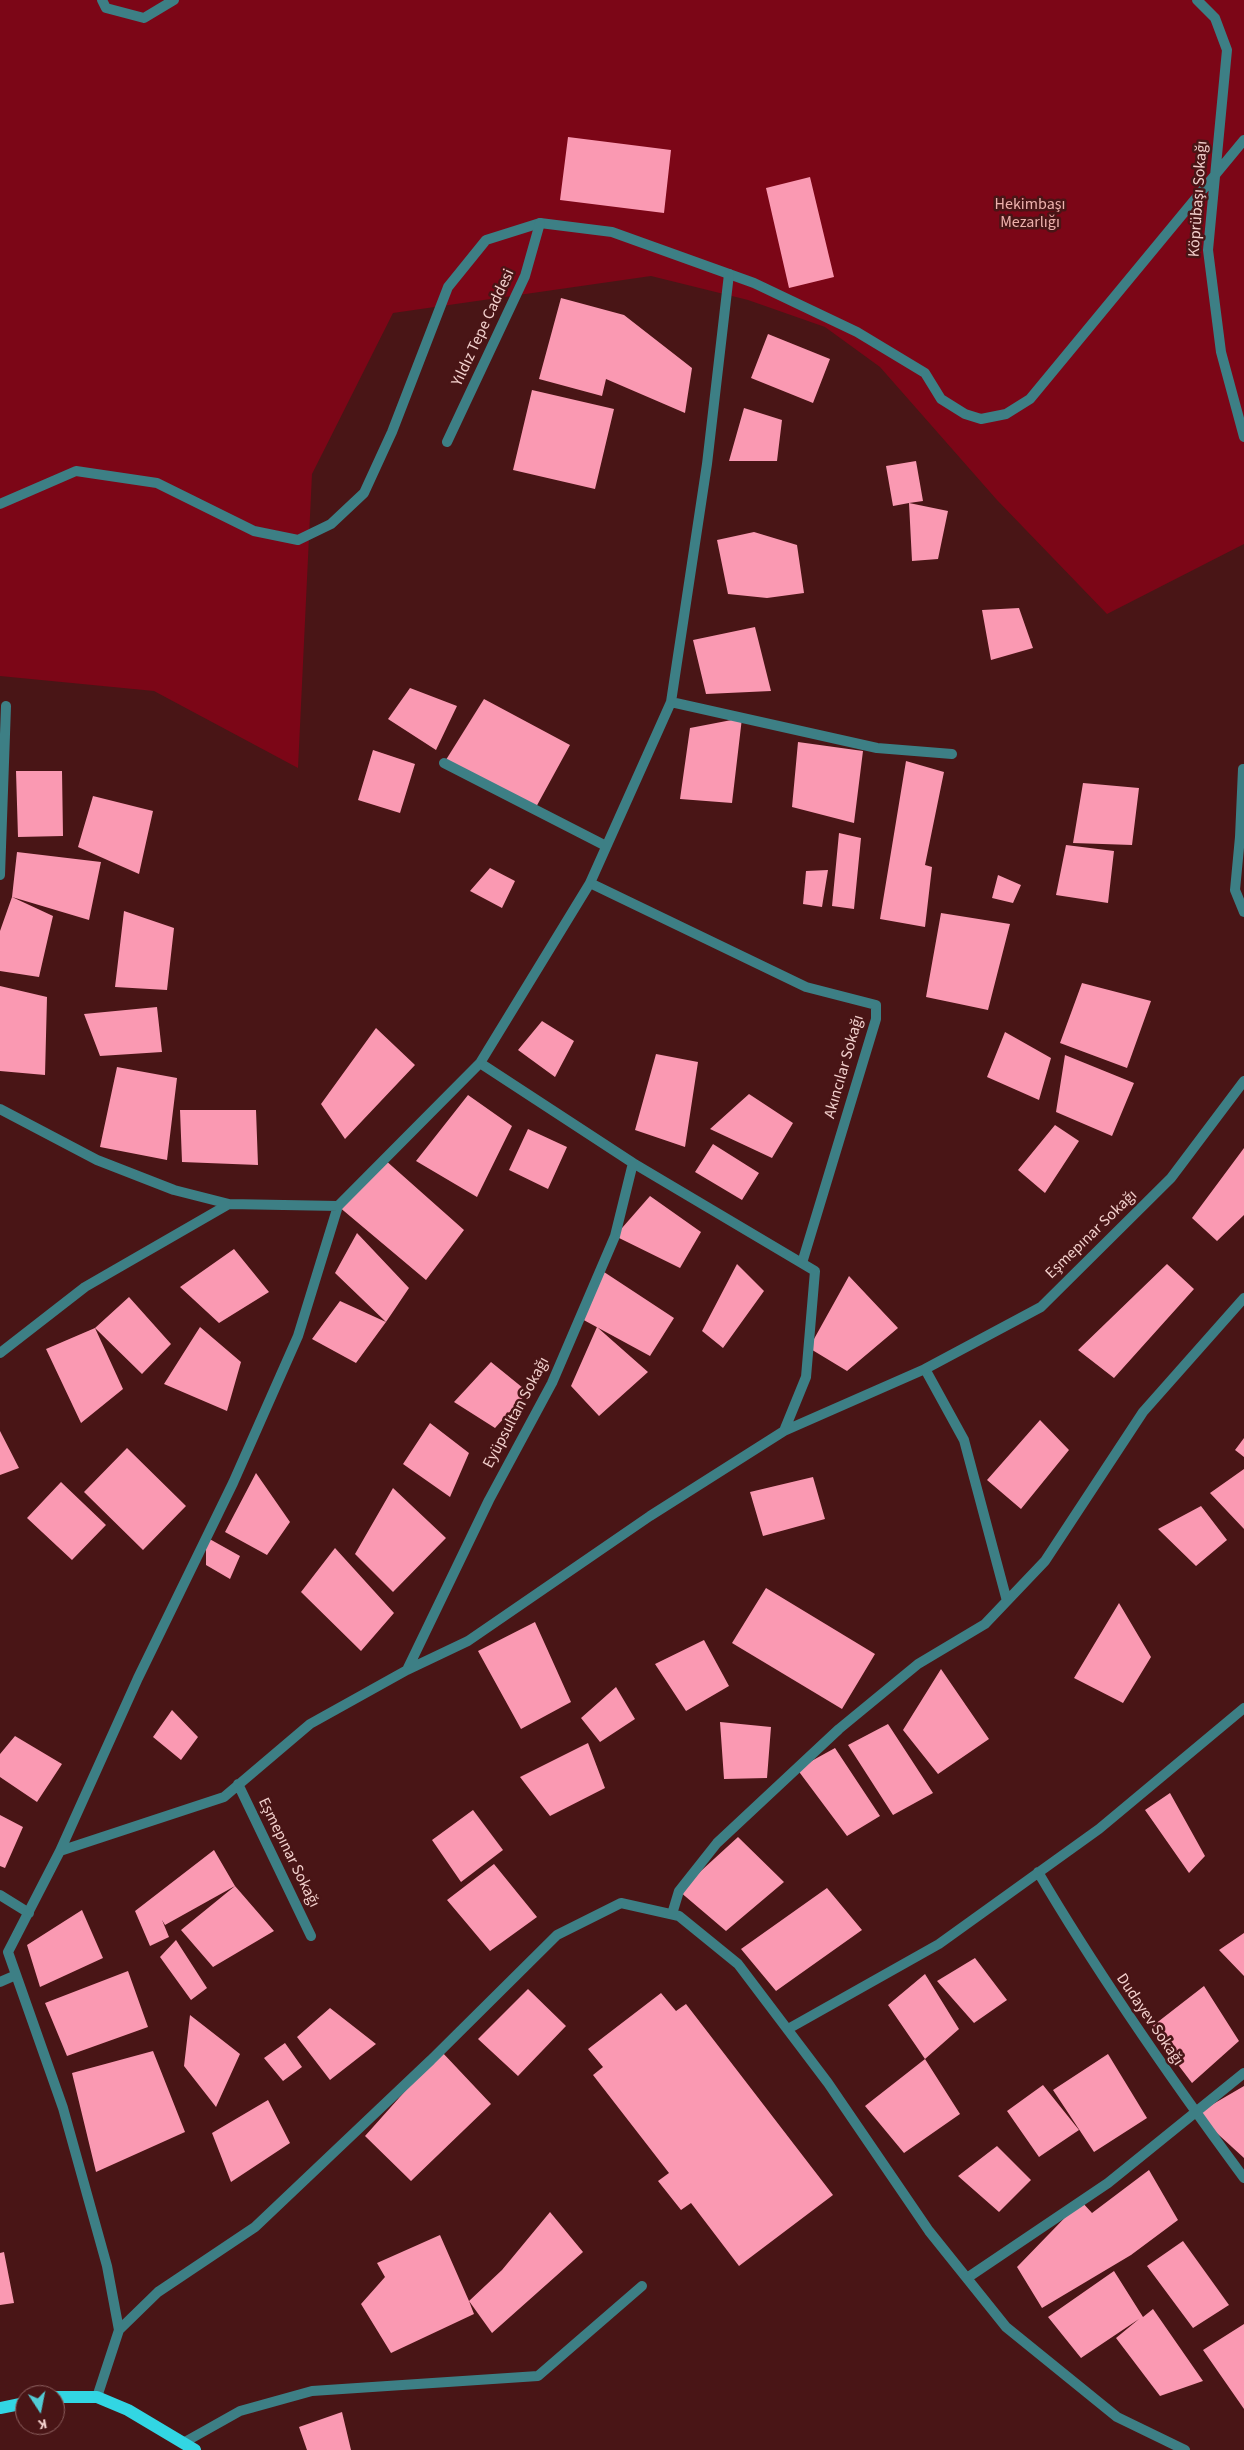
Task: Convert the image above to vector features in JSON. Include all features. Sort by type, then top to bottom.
[{"type":"main road","points":[[65,2397],[97,2397],[128,2410],[184,2446],[194,2450]]},
{"type":"main road","points":[[0,2408],[15,2405]]},
{"type":"street","points":[[102,0],[106,8],[144,18],[174,0]]},
{"type":"street","points":[[119,11],[124,0]]},
{"type":"street","name":"Köprübaşı Sokağı","points":[[1197,0],[1215,18],[1227,50],[1208,250],[1221,352],[1244,437]]},
{"type":"street","points":[[0,504],[76,472],[157,483],[254,532],[298,540],[331,524],[364,493],[392,432],[448,287],[486,240],[540,223],[612,232],[754,283],[857,332],[925,373],[941,399],[965,414],[981,419],[1006,414],[1030,399],[1244,140]]},
{"type":"street","name":"Yıldız Tepe Caddesi","points":[[447,442],[525,276],[540,223]]},
{"type":"street","points":[[119,2330],[106,2266],[63,2108],[8,1952],[60,1851],[138,1678],[233,1483],[298,1336],[338,1206],[480,1063],[590,883],[671,702],[707,464],[729,274]]},
{"type":"street","points":[[671,702],[877,748],[952,754]]},
{"type":"street","points":[[0,875],[6,706]]},
{"type":"street","points":[[444,764],[606,846]]},
{"type":"street","points":[[1243,769],[1235,890],[1244,912]]},
{"type":"street","name":"Akıncılar Sokağı","points":[[590,883],[806,987],[876,1005],[876,1020],[802,1263]]},
{"type":"street","points":[[480,1063],[633,1163],[815,1271],[806,1377],[784,1431]]},
{"type":"street","name":"Eşmepınar Sokağı","points":[[60,1851],[224,1796],[310,1724],[407,1670],[468,1641],[650,1516],[784,1431],[925,1369],[1041,1307],[1172,1178],[1244,1081]]},
{"type":"street","points":[[0,1109],[97,1160],[174,1190],[229,1204],[338,1206]]},
{"type":"street","name":"Eyüpsultan Sokağı","points":[[407,1670],[489,1500],[552,1383],[615,1236],[633,1163]]},
{"type":"street","points":[[0,1353],[85,1287],[229,1204]]},
{"type":"street","points":[[672,1914],[679,1891],[717,1843],[846,1723],[918,1664],[985,1624],[1045,1561],[1144,1412],[1244,1298]]},
{"type":"street","points":[[925,1369],[964,1440],[1007,1601]]},
{"type":"street","points":[[788,2030],[939,1944],[1099,1829],[1244,1708]]},
{"type":"street","name":"Eşmepınar Sokağı","points":[[238,1784],[311,1936]]},
{"type":"street","name":"Dudayev Sokağı","points":[[1038,1872],[1081,1945],[1196,2114],[1244,2178]]},
{"type":"street","points":[[0,1895],[29,1912]]},
{"type":"street","points":[[97,2397],[119,2330],[158,2292],[255,2227],[431,2060],[558,1935],[621,1903],[679,1916],[738,1964],[828,2083],[929,2231],[1006,2327],[1117,2417],[1185,2450]]},
{"type":"street","points":[[0,1982],[16,1975]]},
{"type":"street","points":[[966,2278],[1108,2183],[1196,2114],[1244,2073]]},
{"type":"street","points":[[184,2446],[240,2411],[312,2391],[538,2376],[642,2286]]},
{"type":"green space","name":"Hekimbaşı Mezarlığı","points":[[0,0],[1244,0],[1244,544],[1107,614],[997,500],[880,367],[825,327],[748,300],[651,276],[393,313],[312,474],[298,768],[154,691],[0,676]]},
{"type":"building","points":[[568,137],[671,150],[664,213],[560,200]]},
{"type":"building","points":[[810,177],[834,277],[789,288],[766,188]]},
{"type":"building","points":[[561,298],[624,315],[692,368],[685,413],[606,379],[602,396],[539,379]]},
{"type":"building","points":[[768,334],[830,359],[813,403],[751,378]]},
{"type":"building","points":[[532,390],[614,409],[595,489],[513,470]]},
{"type":"building","points":[[744,408],[782,420],[777,461],[729,461]]},
{"type":"building","points":[[916,461],[923,501],[893,506],[886,466]]},
{"type":"building","points":[[909,503],[948,511],[938,559],[912,561]]},
{"type":"building","points":[[754,532],[797,545],[804,593],[767,598],[728,594],[717,540]]},
{"type":"building","points":[[1019,608],[1033,648],[991,660],[982,610]]},
{"type":"building","points":[[755,627],[771,691],[706,694],[693,640]]},
{"type":"building","points":[[410,688],[457,706],[436,750],[388,719]]},
{"type":"building","points":[[484,699],[570,745],[535,809],[444,763]]},
{"type":"building","points":[[742,718],[732,803],[680,799],[690,728]]},
{"type":"building","points":[[798,742],[863,751],[854,823],[792,807]]},
{"type":"building","points":[[373,750],[415,764],[400,813],[358,800]]},
{"type":"building","points":[[906,761],[944,772],[925,865],[932,867],[925,927],[880,919]]},
{"type":"building","points":[[16,771],[62,771],[63,836],[18,837]]},
{"type":"building","points":[[1083,783],[1139,788],[1132,845],[1073,843]]},
{"type":"building","points":[[93,796],[153,811],[139,874],[78,847]]},
{"type":"building","points":[[839,833],[861,838],[854,909],[832,906]]},
{"type":"building","points":[[1066,845],[1114,851],[1108,903],[1056,895]]},
{"type":"building","points":[[17,852],[101,862],[89,920],[12,897]]},
{"type":"building","points":[[490,868],[515,881],[502,908],[470,891]]},
{"type":"building","points":[[828,870],[822,907],[803,904],[806,871]]},
{"type":"building","points":[[998,875],[1021,885],[1013,903],[992,898]]},
{"type":"building","points":[[12,897],[53,916],[39,977],[0,971],[0,931]]},
{"type":"building","points":[[124,911],[174,928],[167,990],[115,987]]},
{"type":"building","points":[[941,913],[1010,924],[988,1010],[926,997]]},
{"type":"building","points":[[1082,983],[1151,1001],[1127,1068],[1060,1043]]},
{"type":"building","points":[[0,986],[47,997],[45,1075],[0,1071]]},
{"type":"building","points":[[157,1007],[162,1052],[100,1056],[84,1014]]},
{"type":"building","points":[[542,1021],[574,1041],[555,1077],[518,1050]]},
{"type":"building","points":[[376,1028],[415,1065],[345,1139],[321,1104]]},
{"type":"building","points":[[1005,1032],[1051,1058],[1039,1100],[987,1077]]},
{"type":"building","points":[[656,1054],[698,1062],[685,1147],[635,1130]]},
{"type":"building","points":[[1065,1055],[1134,1083],[1112,1136],[1056,1112]]},
{"type":"building","points":[[117,1067],[177,1078],[167,1160],[100,1147]]},
{"type":"building","points":[[749,1094],[793,1123],[772,1158],[710,1129]]},
{"type":"building","points":[[468,1095],[512,1126],[477,1197],[416,1161]]},
{"type":"building","points":[[180,1110],[256,1110],[258,1165],[182,1162]]},
{"type":"building","points":[[1055,1125],[1079,1141],[1045,1193],[1018,1170]]},
{"type":"building","points":[[528,1129],[567,1147],[548,1189],[509,1170]]},
{"type":"building","points":[[713,1144],[759,1173],[742,1200],[695,1172]]},
{"type":"building","points":[[1244,1148],[1244,1215],[1217,1241],[1192,1218]]},
{"type":"building","points":[[384,1159],[464,1230],[426,1280],[338,1206]]},
{"type":"building","points":[[650,1196],[701,1232],[680,1268],[615,1236]]},
{"type":"building","points":[[357,1233],[409,1288],[386,1322],[335,1273]]},
{"type":"building","points":[[234,1249],[269,1292],[219,1323],[180,1287]]},
{"type":"building","points":[[737,1264],[764,1291],[723,1348],[702,1331]]},
{"type":"building","points":[[1167,1264],[1194,1289],[1114,1378],[1078,1350]]},
{"type":"building","points":[[601,1270],[674,1318],[650,1356],[580,1318]]},
{"type":"building","points":[[849,1276],[898,1328],[847,1371],[809,1348]]},
{"type":"building","points":[[129,1297],[171,1344],[142,1374],[95,1328]]},
{"type":"building","points":[[340,1301],[386,1322],[356,1363],[312,1339]]},
{"type":"building","points":[[200,1327],[241,1362],[227,1411],[164,1384]]},
{"type":"building","points":[[597,1327],[648,1372],[599,1416],[571,1386]]},
{"type":"building","points":[[95,1328],[123,1389],[81,1423],[46,1349]]},
{"type":"building","points":[[491,1362],[528,1392],[495,1428],[454,1402]]},
{"type":"building","points":[[1040,1420],[1069,1450],[1021,1509],[987,1480]]},
{"type":"building","points":[[430,1423],[469,1453],[450,1497],[403,1464]]},
{"type":"building","points":[[0,1431],[19,1468],[0,1475]]},
{"type":"building","points":[[1244,1438],[1244,1457],[1235,1450]]},
{"type":"building","points":[[127,1448],[186,1506],[143,1550],[84,1492]]},
{"type":"building","points":[[1244,1469],[1244,1529],[1210,1493]]},
{"type":"building","points":[[256,1473],[290,1522],[267,1555],[225,1532]]},
{"type":"building","points":[[813,1477],[825,1519],[763,1536],[750,1492]]},
{"type":"building","points":[[61,1482],[106,1525],[72,1560],[27,1518]]},
{"type":"building","points":[[393,1488],[446,1538],[393,1592],[355,1554]]},
{"type":"building","points":[[1201,1506],[1227,1540],[1196,1566],[1158,1529]]},
{"type":"building","points":[[206,1537],[240,1556],[230,1579],[206,1565]]},
{"type":"building","points":[[335,1548],[394,1613],[361,1651],[301,1592]]},
{"type":"building","points":[[766,1588],[875,1654],[842,1709],[732,1643]]},
{"type":"building","points":[[1119,1603],[1151,1657],[1123,1703],[1074,1678]]},
{"type":"building","points":[[535,1622],[571,1702],[521,1729],[478,1651]]},
{"type":"building","points":[[704,1640],[729,1686],[686,1711],[655,1664]]},
{"type":"building","points":[[941,1669],[989,1739],[938,1774],[903,1730]]},
{"type":"building","points":[[616,1687],[635,1719],[600,1742],[581,1718]]},
{"type":"building","points":[[172,1710],[198,1737],[181,1760],[153,1737]]},
{"type":"building","points":[[720,1722],[771,1727],[767,1778],[724,1779]]},
{"type":"building","points":[[888,1724],[933,1793],[893,1815],[848,1745]]},
{"type":"building","points":[[15,1736],[62,1764],[37,1802],[0,1777],[0,1754]]},
{"type":"building","points":[[588,1743],[605,1788],[550,1816],[520,1777]]},
{"type":"building","points":[[835,1748],[880,1816],[847,1836],[797,1769]]},
{"type":"building","points":[[1170,1793],[1205,1856],[1189,1873],[1145,1810]]},
{"type":"building","points":[[473,1810],[503,1850],[461,1882],[432,1840]]},
{"type":"building","points":[[0,1815],[23,1827],[5,1868],[0,1866]]},
{"type":"building","points":[[738,1837],[784,1882],[726,1931],[679,1891]]},
{"type":"building","points":[[214,1850],[235,1886],[165,1925],[162,1920],[169,1937],[150,1946],[135,1911]]},
{"type":"building","points":[[494,1864],[537,1917],[490,1951],[447,1900]]},
{"type":"building","points":[[235,1886],[274,1931],[213,1967],[181,1930]]},
{"type":"building","points":[[827,1888],[862,1930],[776,1991],[741,1949]]},
{"type":"building","points":[[82,1910],[103,1958],[40,1987],[27,1945]]},
{"type":"building","points":[[1244,1933],[1244,1976],[1219,1950]]},
{"type":"building","points":[[176,1940],[207,1988],[191,2000],[160,1957]]},
{"type":"building","points":[[975,1958],[1007,2000],[974,2023],[937,1981]]},
{"type":"building","points":[[128,1971],[148,2027],[67,2056],[45,2003]]},
{"type":"building","points":[[925,1974],[959,2029],[925,2059],[888,2005]]},
{"type":"building","points":[[1204,1986],[1239,2041],[1192,2083],[1150,2028]]},
{"type":"building","points":[[528,1989],[566,2026],[518,2076],[478,2039]]},
{"type":"building","points":[[661,1993],[676,2011],[686,2004],[833,2195],[739,2266],[691,2203],[681,2210],[658,2181],[669,2173],[593,2075],[603,2067],[588,2049]]},
{"type":"building","points":[[330,2008],[376,2044],[330,2080],[297,2037]]},
{"type":"building","points":[[190,2015],[240,2054],[216,2107],[184,2066]]},
{"type":"building","points":[[285,2043],[302,2067],[283,2081],[264,2058]]},
{"type":"building","points":[[153,2051],[185,2132],[96,2172],[72,2073]]},
{"type":"building","points":[[441,2051],[491,2104],[411,2181],[365,2136]]},
{"type":"building","points":[[1108,2054],[1147,2118],[1094,2152],[1053,2090]]},
{"type":"building","points":[[925,2059],[960,2114],[904,2153],[865,2106]]},
{"type":"building","points":[[1043,2085],[1079,2130],[1039,2157],[1007,2111]]},
{"type":"building","points":[[1244,2086],[1244,2158],[1196,2114]]},
{"type":"building","points":[[268,2100],[290,2143],[231,2182],[212,2133]]},
{"type":"building","points":[[997,2146],[1031,2180],[999,2212],[958,2176]]},
{"type":"building","points":[[1149,2170],[1178,2220],[1131,2255],[1042,2308],[1017,2267],[1081,2201],[1092,2213]]},
{"type":"building","points":[[550,2212],[583,2252],[492,2333],[469,2301],[502,2270]]},
{"type":"building","points":[[440,2235],[474,2314],[391,2353],[361,2304],[385,2277],[377,2263]]},
{"type":"building","points":[[1183,2241],[1229,2305],[1193,2328],[1147,2266]]},
{"type":"building","points":[[4,2252],[14,2303],[0,2305],[0,2253]]},
{"type":"building","points":[[1114,2271],[1143,2317],[1153,2309],[1203,2381],[1160,2396],[1116,2338],[1139,2319],[1081,2358],[1048,2317]]},
{"type":"building","points":[[1244,2324],[1244,2409],[1203,2350]]},
{"type":"building","points":[[342,2412],[351,2450],[307,2450],[299,2427]]}]
